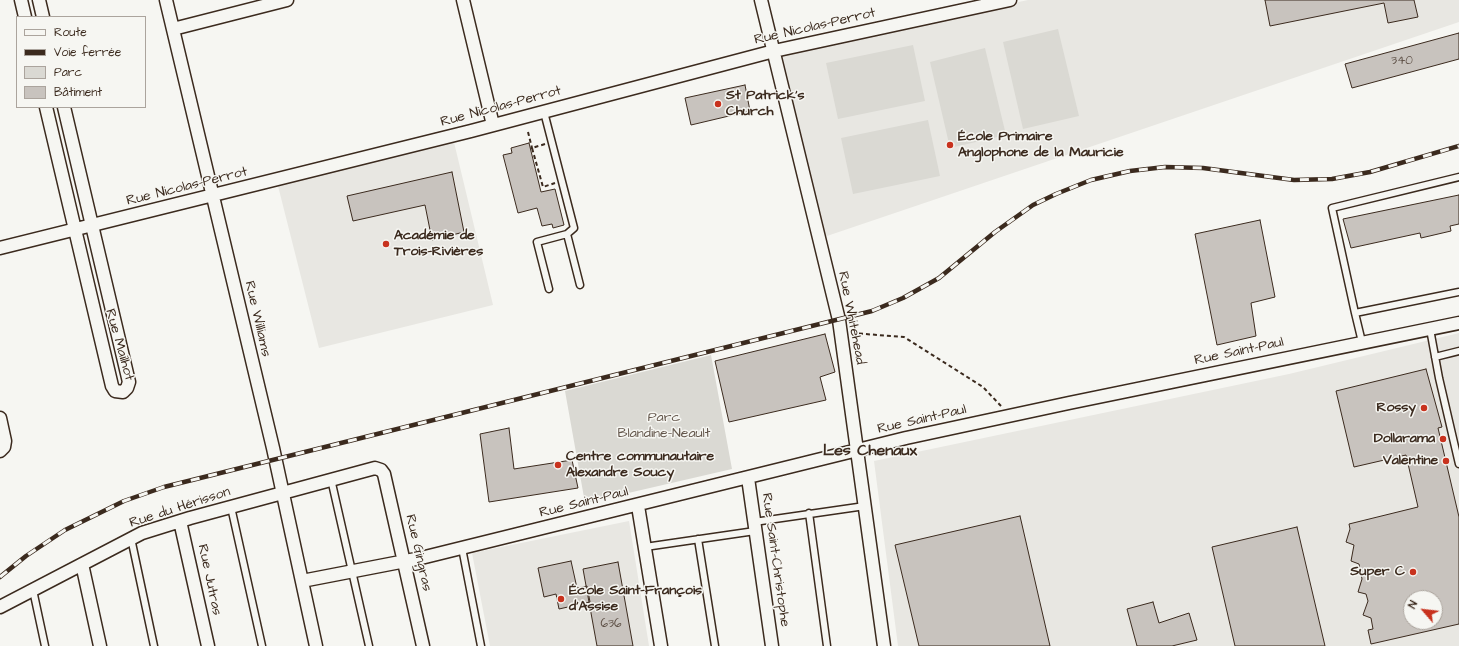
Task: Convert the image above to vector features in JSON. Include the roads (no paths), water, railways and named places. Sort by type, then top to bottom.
[{"type":"street","points":[[21,0],[25,16]]},
{"type":"street","points":[[39,0],[43,16]]},
{"type":"street","name":"Rue Williams","points":[[166,0],[282,493],[316,646]]},
{"type":"street","points":[[173,29],[287,0]]},
{"type":"street","points":[[463,0],[493,125]]},
{"type":"street","name":"Rue Whitehead","points":[[762,0],[840,332],[884,646]]},
{"type":"street","name":"Rue Nicolas-Perrot","points":[[0,248],[493,125],[774,51],[1010,0]]},
{"type":"street","name":"Rue Mailhot","points":[[46,108],[112,386],[115,391],[123,392],[128,388],[129,382],[64,108]]},
{"type":"street","name":"Rue Saint-Paul","points":[[302,581],[462,548],[638,506],[857,450],[1011,416],[1459,323]]},
{"type":"street","points":[[0,418],[5,441],[4,447],[0,451]]},
{"type":"street","name":"Rue du Hérisson","points":[[0,607],[131,538],[180,521],[331,479],[373,468],[380,469]]},
{"type":"street","name":"Rue Gingras","points":[[380,469],[384,474],[423,646]]},
{"type":"street","name":"Rue Saint-Christophe","points":[[748,478],[772,646]]},
{"type":"street","points":[[638,506],[661,646]]},
{"type":"street","name":"Rue Jutras","points":[[180,521],[208,646]]},
{"type":"street","points":[[82,564],[100,646]]},
{"type":"lane","points":[[544,112],[574,228],[567,234],[537,242],[549,290]]},
{"type":"lane","points":[[1362,342],[1332,208],[1459,177]]},
{"type":"lane","points":[[567,234],[580,285]]},
{"type":"lane","points":[[1356,313],[1459,292]]},
{"type":"lane","points":[[1430,328],[1459,464]]},
{"type":"lane","points":[[1435,357],[1459,352]]},
{"type":"lane","points":[[331,479],[370,646]]},
{"type":"lane","points":[[645,547],[698,539],[809,513],[865,506]]},
{"type":"lane","points":[[231,507],[262,646]]},
{"type":"lane","points":[[809,513],[827,646]]},
{"type":"lane","points":[[131,538],[154,646]]},
{"type":"lane","points":[[698,539],[715,646]]},
{"type":"lane","points":[[462,548],[481,646]]},
{"type":"lane","points":[[33,590],[45,646]]},
{"type":"railway","points":[[0,577],[26,556],[65,530],[124,501],[164,487],[872,311],[903,298],[939,278],[995,232],[1033,205],[1091,180],[1130,171],[1165,167],[1203,168],[1294,180],[1332,179],[1370,172],[1459,146]]},
{"type":"place","name":"St Patrick's Church","points":[[718,104]]},
{"type":"place","name":"École Primaire Anglophone de la Mauricie","points":[[950,145]]},
{"type":"place","name":"Académie de Trois-Rivières","points":[[386,244]]},
{"type":"place","name":"Rossy","points":[[1424,408]]},
{"type":"place","name":"Dollarama","points":[[1443,439]]},
{"type":"place","name":"Valentine","points":[[1446,461]]},
{"type":"place","name":"Centre communautaire Alexandre Soucy","points":[[558,465]]},
{"type":"place","name":"Super C","points":[[1413,572]]},
{"type":"place","name":"École Saint-François d'Assise","points":[[561,599]]},
{"type":"district","name":"Les Chenaux","points":[[870,452]]},
{"type":"park label","name":"Parc Blandine-Neault","points":[[664,426]]}]
